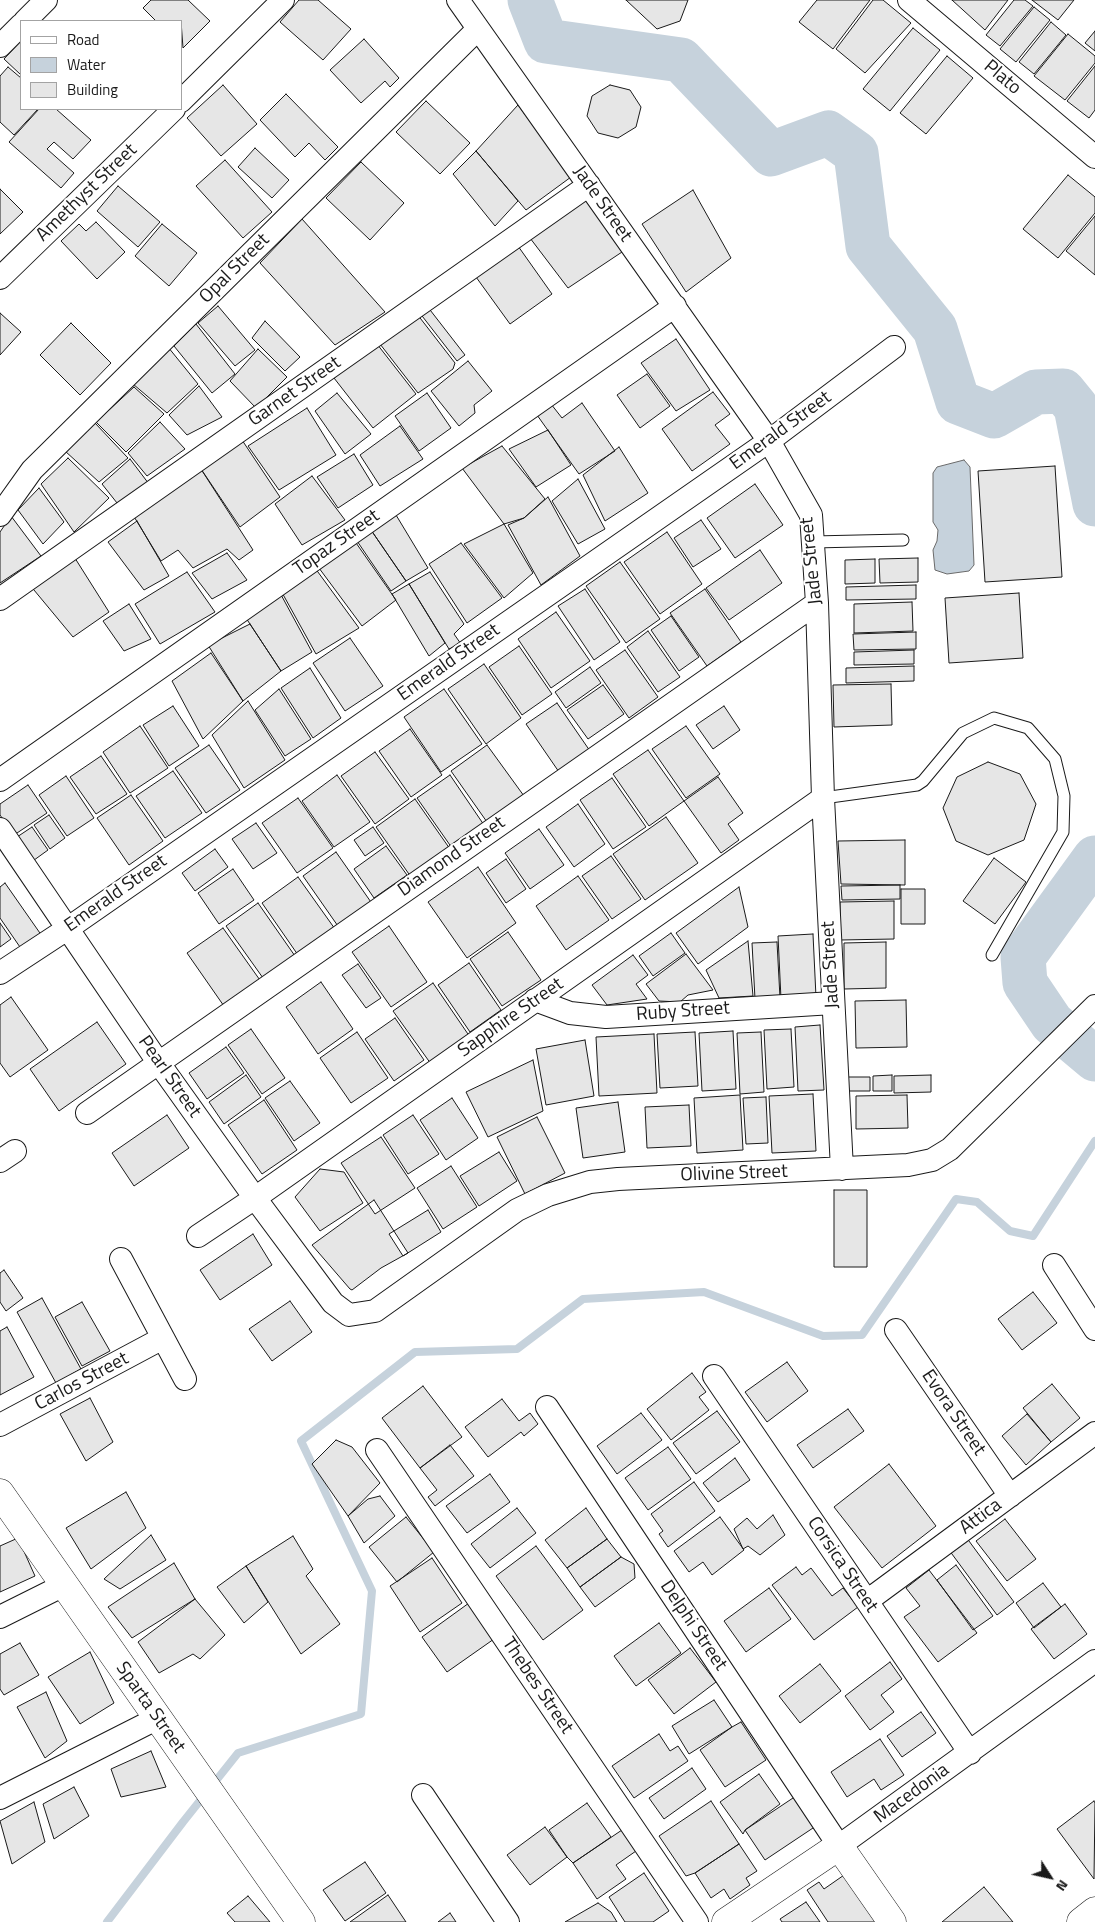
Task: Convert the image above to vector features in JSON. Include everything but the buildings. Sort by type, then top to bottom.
[{"type":"street","points":[[26,20],[46,0]]},
{"type":"street","points":[[182,100],[283,0]]},
{"type":"street","name":"Jade Street","points":[[458,0],[770,441],[811,515],[817,603],[823,798],[842,1169]]},
{"type":"street","name":"Plato","points":[[909,0],[1095,156]]},
{"type":"street","points":[[0,46],[20,26]]},
{"type":"street","name":"Opal Street","points":[[0,515],[32,470],[478,29]]},
{"type":"street","name":"Amethyst Street","points":[[0,278],[173,110]]},
{"type":"street","name":"Garnet Street","points":[[0,599],[589,185]]},
{"type":"street","name":"Topaz Street","points":[[0,780],[675,306]]},
{"type":"street","name":"Emerald Street","points":[[0,973],[67,929],[770,441],[894,347]]},
{"type":"street","name":"Diamond Street","points":[[87,1113],[817,603]]},
{"type":"street","name":"Sapphire Street","points":[[198,1236],[823,798]]},
{"type":"street","name":"Pearl Street","points":[[0,829],[158,1062],[254,1198],[333,1303],[349,1315]]},
{"type":"street","name":"Ruby Street","points":[[535,1000],[570,1013],[606,1017],[833,1003]]},
{"type":"street","name":"Olivine Street","points":[[349,1315],[375,1311],[517,1210],[548,1195],[574,1186],[618,1179],[842,1169],[908,1165],[932,1160],[950,1149],[1089,1012]]},
{"type":"street","points":[[121,1259],[185,1379]]},
{"type":"street","points":[[1054,1266],[1095,1329]]},
{"type":"street","name":"Evora Street","points":[[896,1330],[1010,1496]]},
{"type":"street","name":"Carlos Street","points":[[0,1425],[163,1338]]},
{"type":"street","name":"Corsica Street","points":[[714,1376],[970,1753]]},
{"type":"street","name":"Delphi Street","points":[[547,1407],[839,1846]]},
{"type":"street","name":"Attica","points":[[867,1601],[1095,1433]]},
{"type":"street","name":"Thebes Street","points":[[378,1450],[697,1922]]},
{"type":"street","name":"Sparta Street","points":[[0,1493],[301,1922]]},
{"type":"street","points":[[0,1617],[64,1585]]},
{"type":"street","name":"Macedonia","points":[[726,1922],[839,1846],[1095,1661]]},
{"type":"street","points":[[0,1798],[158,1718]]},
{"type":"street","points":[[423,1795],[508,1922]]},
{"type":"street","points":[[839,1846],[892,1922]]},
{"type":"street","points":[[1081,1922],[1095,1911]]},
{"type":"lane","points":[[813,542],[903,540]]},
{"type":"lane","points":[[823,798],[917,785],[929,774],[963,732],[994,718],[1028,728],[1055,759],[1064,796],[1062,832],[992,955]]},
{"type":"water","points":[[964,460],[970,467],[974,565],[969,571],[947,574],[935,570],[933,550],[937,541],[938,530],[933,522],[933,473],[937,467]]},
{"type":"waterway","points":[[530,0],[546,41],[681,60],[771,154],[828,133],[856,153],[868,246],[935,329],[958,402],[994,416],[1036,392],[1063,391],[1076,407],[1095,504]]},
{"type":"waterway","points":[[1095,858],[1023,957],[1025,983],[1052,1023],[1095,1059]]},
{"type":"waterway","points":[[107,1922],[238,1753],[361,1714],[372,1591],[301,1441],[415,1352],[517,1349],[583,1299],[704,1292],[823,1336],[862,1335],[956,1199],[977,1202],[1010,1231],[1033,1236],[1095,1141]]}]
